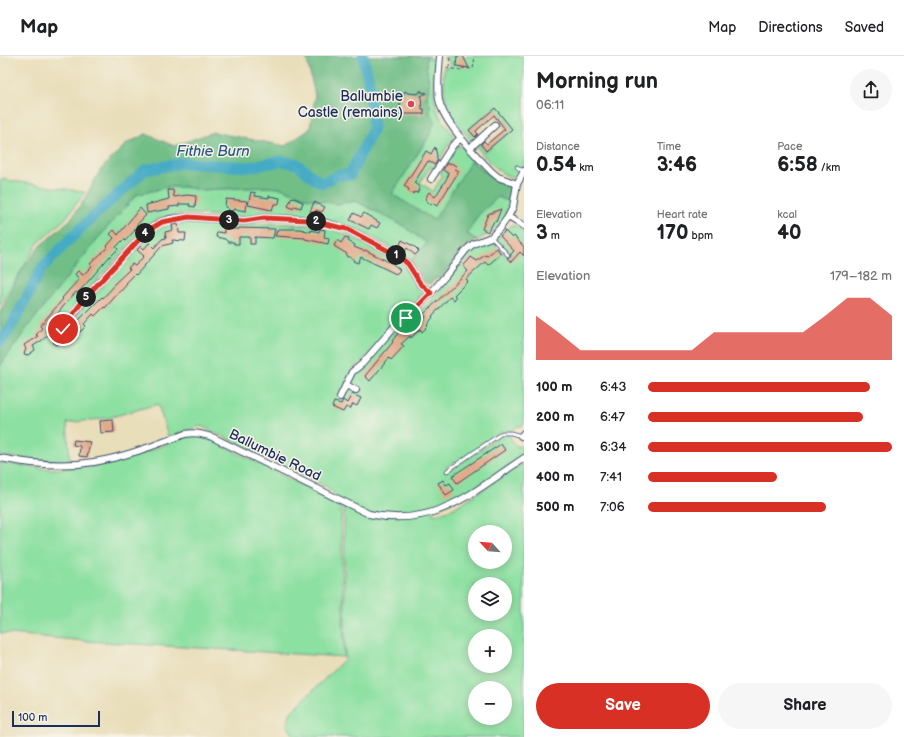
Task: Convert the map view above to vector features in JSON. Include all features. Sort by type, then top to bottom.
[{"type":"street","points":[[440,56],[439,101],[443,113],[461,138],[484,164],[498,177],[518,184]]},
{"type":"street","points":[[470,148],[495,125]]},
{"type":"street","points":[[431,179],[453,145],[461,138]]},
{"type":"street","points":[[340,397],[352,372],[362,364],[394,327],[406,318],[431,293],[466,250],[473,244],[491,237],[500,228],[508,218],[513,207],[518,184],[524,171]]},
{"type":"street","points":[[57,341],[63,329],[85,298],[147,231],[162,222],[189,217],[244,221],[264,218],[308,220],[347,229],[400,257],[408,264],[420,283],[431,293]]},
{"type":"street","points":[[508,218],[524,226]]},
{"type":"street","points":[[63,329],[72,334]]},
{"type":"street","points":[[346,385],[356,390]]},
{"type":"street","name":"Ballumbie Road","points":[[0,458],[34,463],[70,464],[94,462],[135,452],[185,434],[201,433],[212,437],[368,514],[383,517],[405,518],[442,510],[456,503],[524,458]]},
{"type":"lane","points":[[517,167],[524,171]]},
{"type":"lane","points":[[491,237],[508,255]]},
{"type":"lane","points":[[447,471],[502,433],[507,432],[522,434]]},
{"type":"path","points":[[449,68],[450,56]]},
{"type":"path","points":[[439,68],[461,70],[461,68],[473,69],[475,56]]},
{"type":"green space","points":[[309,56],[427,56],[426,65],[429,84],[427,97],[430,106],[430,114],[435,121],[429,136],[392,194],[434,220],[471,161],[495,180],[509,185],[512,189],[510,202],[498,197],[478,215],[467,234],[477,240],[461,252],[445,274],[440,279],[438,277],[430,284],[425,282],[411,261],[427,243],[402,225],[356,201],[338,204],[307,198],[281,188],[265,187],[200,190],[186,187],[167,187],[136,195],[98,238],[27,328],[0,366],[0,312],[19,275],[40,246],[70,220],[82,203],[101,169],[126,144],[146,134],[174,146],[213,132],[285,146],[310,129],[315,95],[307,60]]},
{"type":"green space","points":[[427,56],[430,56],[430,59],[435,60],[434,97],[438,111],[454,136],[438,163],[433,169],[430,167],[420,183],[433,191],[443,175],[440,173],[451,154],[459,145],[466,150],[495,180],[471,162],[434,221],[392,194],[429,136],[434,121],[430,114],[430,106],[427,97],[429,84],[426,65]]},
{"type":"green space","points":[[445,56],[524,56],[524,167],[515,176],[510,176],[499,170],[475,145],[480,143],[484,151],[487,151],[512,129],[495,108],[469,130],[469,132],[476,138],[479,135],[480,137],[473,143],[453,116],[446,101],[444,91],[444,67],[449,68],[449,60],[444,59]]},
{"type":"green space","points":[[0,179],[85,192],[66,218],[38,243],[0,306]]},
{"type":"green space","points":[[167,187],[186,187],[200,190],[265,187],[281,188],[307,198],[337,204],[356,201],[402,225],[427,243],[411,261],[389,246],[364,233],[312,216],[295,214],[263,214],[245,217],[229,217],[179,214],[167,216],[144,228],[80,298],[62,323],[53,341],[59,344],[63,337],[66,336],[72,339],[76,332],[70,328],[70,326],[86,304],[153,232],[162,228],[171,225],[190,223],[286,224],[314,226],[358,240],[394,259],[405,268],[422,293],[418,300],[420,301],[351,371],[345,392],[348,390],[351,391],[353,386],[351,380],[356,372],[399,325],[408,323],[432,300],[454,274],[469,253],[476,248],[492,242],[507,257],[511,254],[496,239],[513,225],[524,230],[524,425],[516,427],[512,431],[501,432],[487,442],[485,441],[456,463],[454,462],[447,467],[446,470],[447,472],[499,437],[505,435],[510,435],[513,443],[517,446],[519,447],[524,445],[524,455],[454,501],[432,511],[434,515],[454,508],[524,463],[524,737],[295,737],[287,725],[291,712],[345,659],[344,504],[327,487],[201,426],[168,437],[158,404],[108,418],[67,423],[70,461],[34,460],[0,456],[0,366],[27,328],[98,238],[136,195]]},
{"type":"green space","points":[[511,193],[513,194],[509,209],[505,213],[507,215],[497,227],[490,233],[477,240],[467,234],[478,215],[498,197],[510,202]]},
{"type":"green space","points":[[198,435],[210,439],[341,505],[344,657],[86,641],[0,633],[0,463],[51,469],[93,466],[135,456],[186,437]]},
{"type":"building","points":[[457,56],[463,56],[469,68],[456,66]]},
{"type":"building","name":"Ballumbie Castle (remains)","points":[[421,90],[421,92],[427,93],[421,96],[424,114],[400,114],[400,100],[405,91],[408,93],[418,94]]},
{"type":"building","points":[[495,108],[512,129],[486,151],[481,144],[484,141],[487,144],[505,129],[494,115],[476,131],[478,134],[475,137],[469,130]]},
{"type":"building","points":[[435,147],[436,158],[438,159],[435,165],[428,161],[414,183],[420,187],[417,193],[414,192],[413,194],[404,186],[426,151],[431,154]]},
{"type":"building","points":[[447,163],[450,165],[451,163],[456,166],[455,169],[459,171],[437,206],[432,203],[431,205],[425,199],[429,192],[435,197],[444,183],[449,174],[443,170]]},
{"type":"building","points":[[168,190],[173,190],[174,197],[187,195],[196,196],[195,207],[189,206],[190,204],[179,204],[179,206],[169,207],[169,209],[147,213],[146,205],[169,199]]},
{"type":"building","points":[[251,192],[256,193],[255,196],[280,198],[279,203],[274,204],[272,210],[248,205]]},
{"type":"building","points":[[292,197],[303,202],[301,208],[294,206],[293,209],[288,206]]},
{"type":"building","points":[[226,199],[247,201],[246,211],[234,209],[233,211],[228,210],[228,208],[225,207]]},
{"type":"building","points":[[314,202],[325,207],[322,212],[316,210],[314,214],[310,212]]},
{"type":"building","points":[[140,208],[146,215],[134,228],[136,229],[125,241],[124,239],[116,247],[118,249],[85,285],[66,303],[55,317],[56,319],[45,331],[49,334],[33,346],[35,350],[28,355],[24,354],[26,349],[24,345],[38,336],[36,335],[42,328],[40,326],[79,279],[75,274],[78,271],[83,275],[92,266],[90,264],[108,247],[107,246],[114,238],[110,234],[114,230],[118,235]]},
{"type":"building","points":[[501,209],[496,222],[494,221],[488,232],[482,229],[488,214]]},
{"type":"building","points":[[354,213],[361,217],[364,213],[380,223],[377,228],[371,225],[369,229],[350,220]]},
{"type":"building","points":[[178,224],[179,233],[186,233],[185,241],[172,240],[173,243],[162,246],[136,275],[135,274],[126,283],[127,284],[105,308],[104,307],[95,316],[93,314],[84,324],[86,326],[80,332],[73,326],[102,297],[103,298],[114,286],[113,285],[130,269],[128,268],[132,264],[135,266],[144,256],[137,250],[141,246],[144,249],[149,243],[154,248],[162,239],[166,238],[165,232],[173,230],[172,225]]},
{"type":"building","points":[[224,228],[275,229],[273,238],[255,237],[255,244],[250,244],[250,237],[239,237],[239,244],[234,244],[234,242],[228,242],[225,239],[216,237],[217,232],[224,233]]},
{"type":"building","points":[[278,229],[300,229],[311,232],[311,230],[319,232],[320,229],[325,230],[324,237],[329,238],[328,244],[305,238],[275,236]]},
{"type":"building","points":[[505,231],[512,238],[514,236],[524,247],[524,256],[520,252],[511,262],[507,258],[510,257],[514,251],[500,236]]},
{"type":"building","points":[[345,237],[349,239],[348,241],[355,245],[354,247],[364,251],[365,250],[393,264],[400,270],[396,274],[361,257],[358,263],[353,261],[354,259],[346,256],[347,254],[334,246],[337,240],[341,243]]},
{"type":"building","points":[[402,240],[419,251],[415,255],[407,248],[404,253],[398,249]]},
{"type":"building","points":[[497,248],[501,254],[488,265],[485,262],[466,279],[468,281],[454,295],[456,297],[454,300],[450,297],[432,316],[433,317],[427,325],[428,326],[422,332],[420,329],[411,338],[410,336],[401,344],[404,346],[391,360],[389,358],[370,381],[365,376],[393,342],[392,341],[402,328],[406,325],[412,329],[426,317],[424,314],[468,271],[463,266],[471,257],[477,261],[485,255],[487,256]]},
{"type":"building","points":[[352,394],[361,398],[357,406],[353,404],[350,409],[346,407],[343,412],[332,407],[334,402],[341,404],[343,400],[347,403]]},
{"type":"building","points":[[113,420],[114,432],[101,433],[100,421]]},
{"type":"building","points":[[74,440],[90,442],[87,457],[79,456],[80,446],[73,445]]},
{"type":"building","points":[[501,444],[505,450],[457,483],[452,476]]},
{"type":"building","points":[[443,480],[446,485],[450,483],[454,490],[446,495],[438,483]]},
{"type":"waterway","name":"Fithie Burn","points":[[0,342],[8,332],[20,311],[41,269],[81,228],[145,170],[182,163],[249,167],[281,161],[297,164],[315,179],[323,183],[338,175],[350,175],[373,129],[369,83],[363,56]]},
{"type":"place","name":"Ballumbie Castle (remains)","points":[[411,104]]},
{"type":"route","points":[[63,329],[85,298],[147,231],[162,222],[189,217],[244,221],[264,218],[297,219],[323,222],[347,229],[400,257],[408,264],[420,283],[431,293],[406,318]]}]
